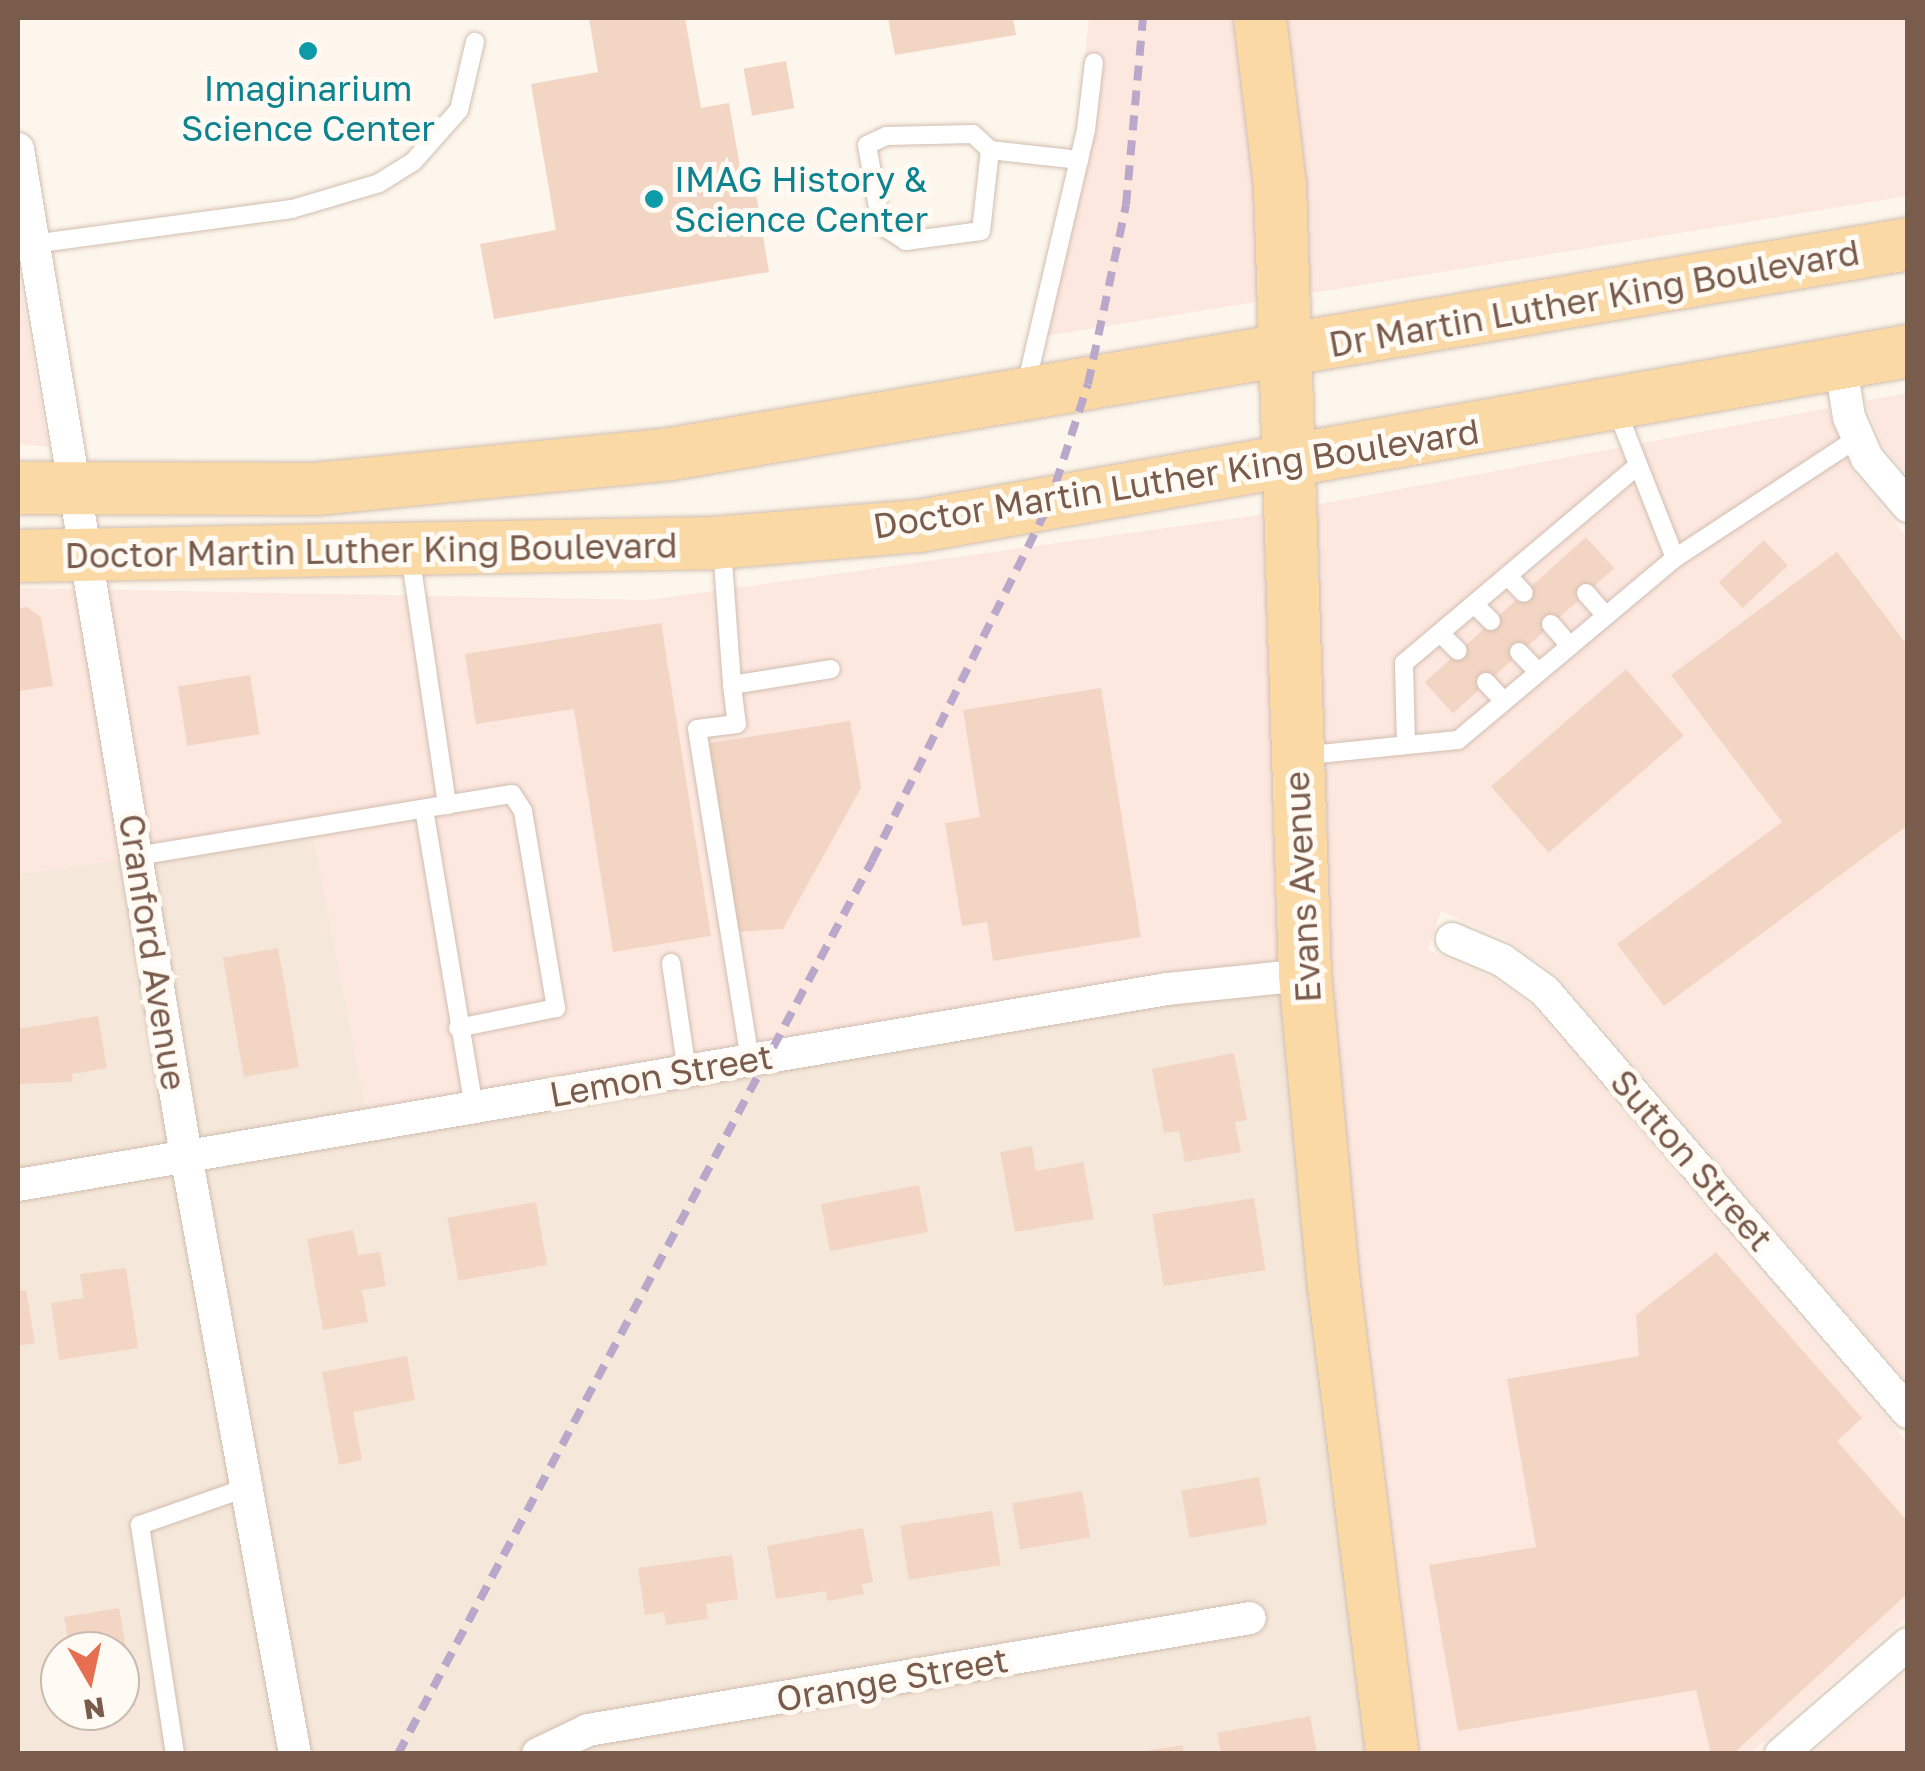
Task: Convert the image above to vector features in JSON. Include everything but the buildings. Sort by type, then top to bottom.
[{"type":"main road","name":"Evans Avenue","points":[[1260,18],[1280,185],[1284,464],[1305,975],[1334,1286],[1392,1754]]},
{"type":"main road","name":"Dr Martin Luther King Boulevard","points":[[1281,352],[1908,244]]},
{"type":"main road","name":"Doctor Martin Luther King Boulevard","points":[[18,556],[721,543],[937,523],[1908,351]]},
{"type":"main road","name":"Doctor Martin Luther King Boulevard","points":[[18,488],[316,488],[451,480],[671,454],[1281,352]]},
{"type":"street","name":"Cranford Avenue","points":[[18,150],[186,1155],[295,1754]]},
{"type":"street","points":[[1840,361],[1858,438],[1908,506]]},
{"type":"street","name":"Sutton Street","points":[[1452,938],[1502,960],[1544,990],[1908,1412]]},
{"type":"street","name":"Lemon Street","points":[[18,1185],[1167,989],[1305,975]]},
{"type":"street","name":"Orange Street","points":[[538,1754],[588,1730],[1250,1618]]},
{"type":"street","points":[[1781,1754],[1908,1644]]},
{"type":"lane","points":[[33,244],[292,208],[379,183],[413,162],[459,110],[474,42]]},
{"type":"lane","points":[[1024,396],[1079,160],[1094,62]]},
{"type":"lane","points":[[990,150],[982,232],[906,242],[880,224],[868,145],[886,136],[973,134],[990,150],[1079,160]]},
{"type":"lane","points":[[1614,403],[1636,468],[1675,558]]},
{"type":"lane","points":[[1294,756],[1458,740],[1675,558],[1858,438]]},
{"type":"lane","points":[[1406,745],[1404,663],[1636,468]]},
{"type":"lane","points":[[721,543],[737,724],[696,730],[750,1060]]},
{"type":"lane","points":[[1545,544],[1559,561]]},
{"type":"lane","points":[[409,549],[448,805]]},
{"type":"lane","points":[[1508,576],[1524,593]]},
{"type":"lane","points":[[1586,593],[1606,616]]},
{"type":"lane","points":[[1474,604],[1491,622]]},
{"type":"lane","points":[[1551,624],[1570,646]]},
{"type":"lane","points":[[1440,633],[1458,651]]},
{"type":"lane","points":[[1519,652],[1538,672]]},
{"type":"lane","points":[[732,686],[831,669]]},
{"type":"lane","points":[[1486,682],[1504,701]]},
{"type":"lane","points":[[137,856],[512,794],[518,800],[556,1008],[458,1028]]},
{"type":"lane","points":[[424,809],[474,1106]]},
{"type":"lane","points":[[671,963],[687,1071]]},
{"type":"lane","points":[[175,1754],[140,1524],[248,1487]]},
{"type":"shaded area","points":[[1089,18],[1241,18],[1261,185],[1261,301],[1028,339],[1072,178]]},
{"type":"shaded area","points":[[1280,18],[1907,18],[1907,196],[1300,295]]},
{"type":"shaded area","points":[[18,270],[48,447],[18,444]]},
{"type":"shaded area","points":[[1908,393],[1907,475],[1883,446],[1865,401]]},
{"type":"shaded area","points":[[1828,408],[1853,472],[1907,537],[1907,1382],[1558,976],[1508,940],[1441,911],[1428,950],[1494,979],[1533,1007],[1907,1442],[1907,1617],[1751,1753],[1411,1753],[1337,1136],[1305,507]]},
{"type":"shaded area","points":[[1267,514],[1286,975],[369,1124],[313,834],[18,874],[18,588],[648,600]]},
{"type":"shaded area","points":[[313,833],[369,1123],[1286,975],[1367,1753],[18,1753],[18,874]]},
{"type":"shaded area","points":[[1907,1671],[1907,1753],[1813,1753],[1837,1732]]},
{"type":"railway","points":[[398,1754],[872,861],[1048,507],[1088,384],[1126,205],[1143,18]]},
{"type":"place","name":"Imaginarium Science Center","points":[[308,51]]},
{"type":"place","name":"IMAG History & Science Center","points":[[654,199]]}]
